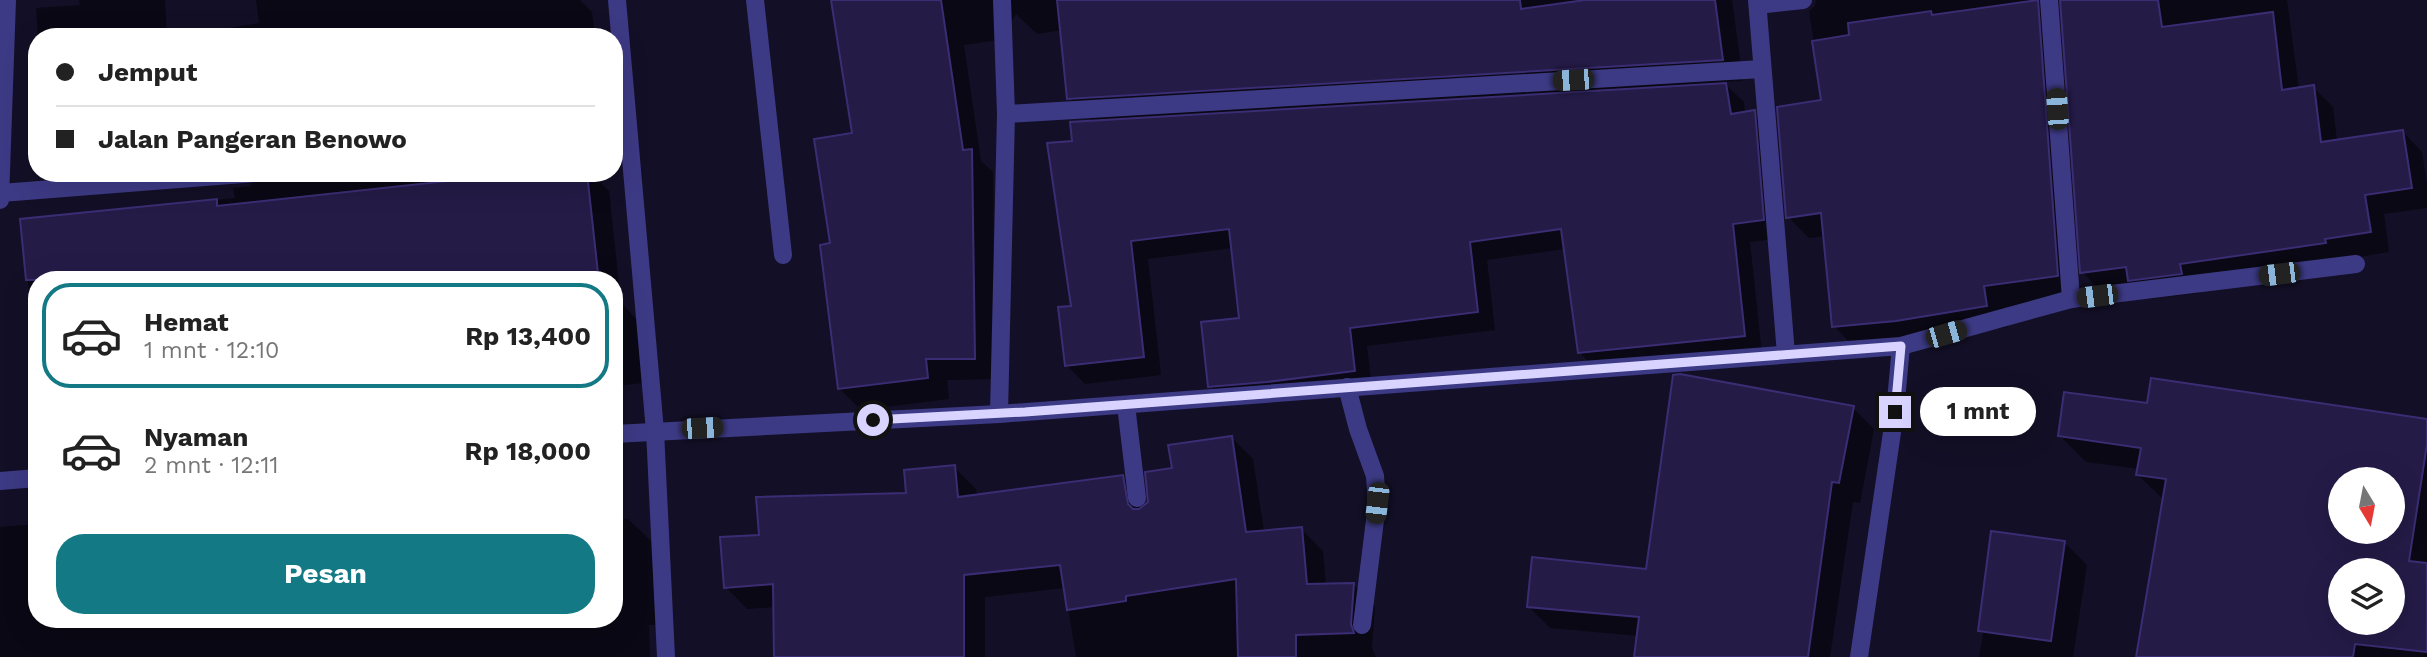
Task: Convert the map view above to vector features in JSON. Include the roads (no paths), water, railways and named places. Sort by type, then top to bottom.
[{"type":"street","points":[[0,200],[7,0]]},
{"type":"street","points":[[617,0],[618,28]]},
{"type":"street","points":[[755,0],[783,255]]},
{"type":"street","points":[[999,414],[1006,114],[1002,0]]},
{"type":"street","points":[[1786,354],[1757,3],[1803,0]]},
{"type":"street","points":[[2049,0],[2071,299]]},
{"type":"street","points":[[1006,114],[1762,69]]},
{"type":"street","points":[[623,153],[655,431],[666,657]]},
{"type":"street","points":[[1,193],[141,182]]},
{"type":"street","points":[[623,433],[999,414],[1901,346],[2071,299],[2356,264]]},
{"type":"street","points":[[1859,657],[1895,412],[1901,346]]},
{"type":"street","points":[[1347,387],[1358,429],[1375,476],[1377,503],[1362,625]]},
{"type":"street","points":[[1126,405],[1137,498]]},
{"type":"street","points":[[0,481],[28,479]]}]
